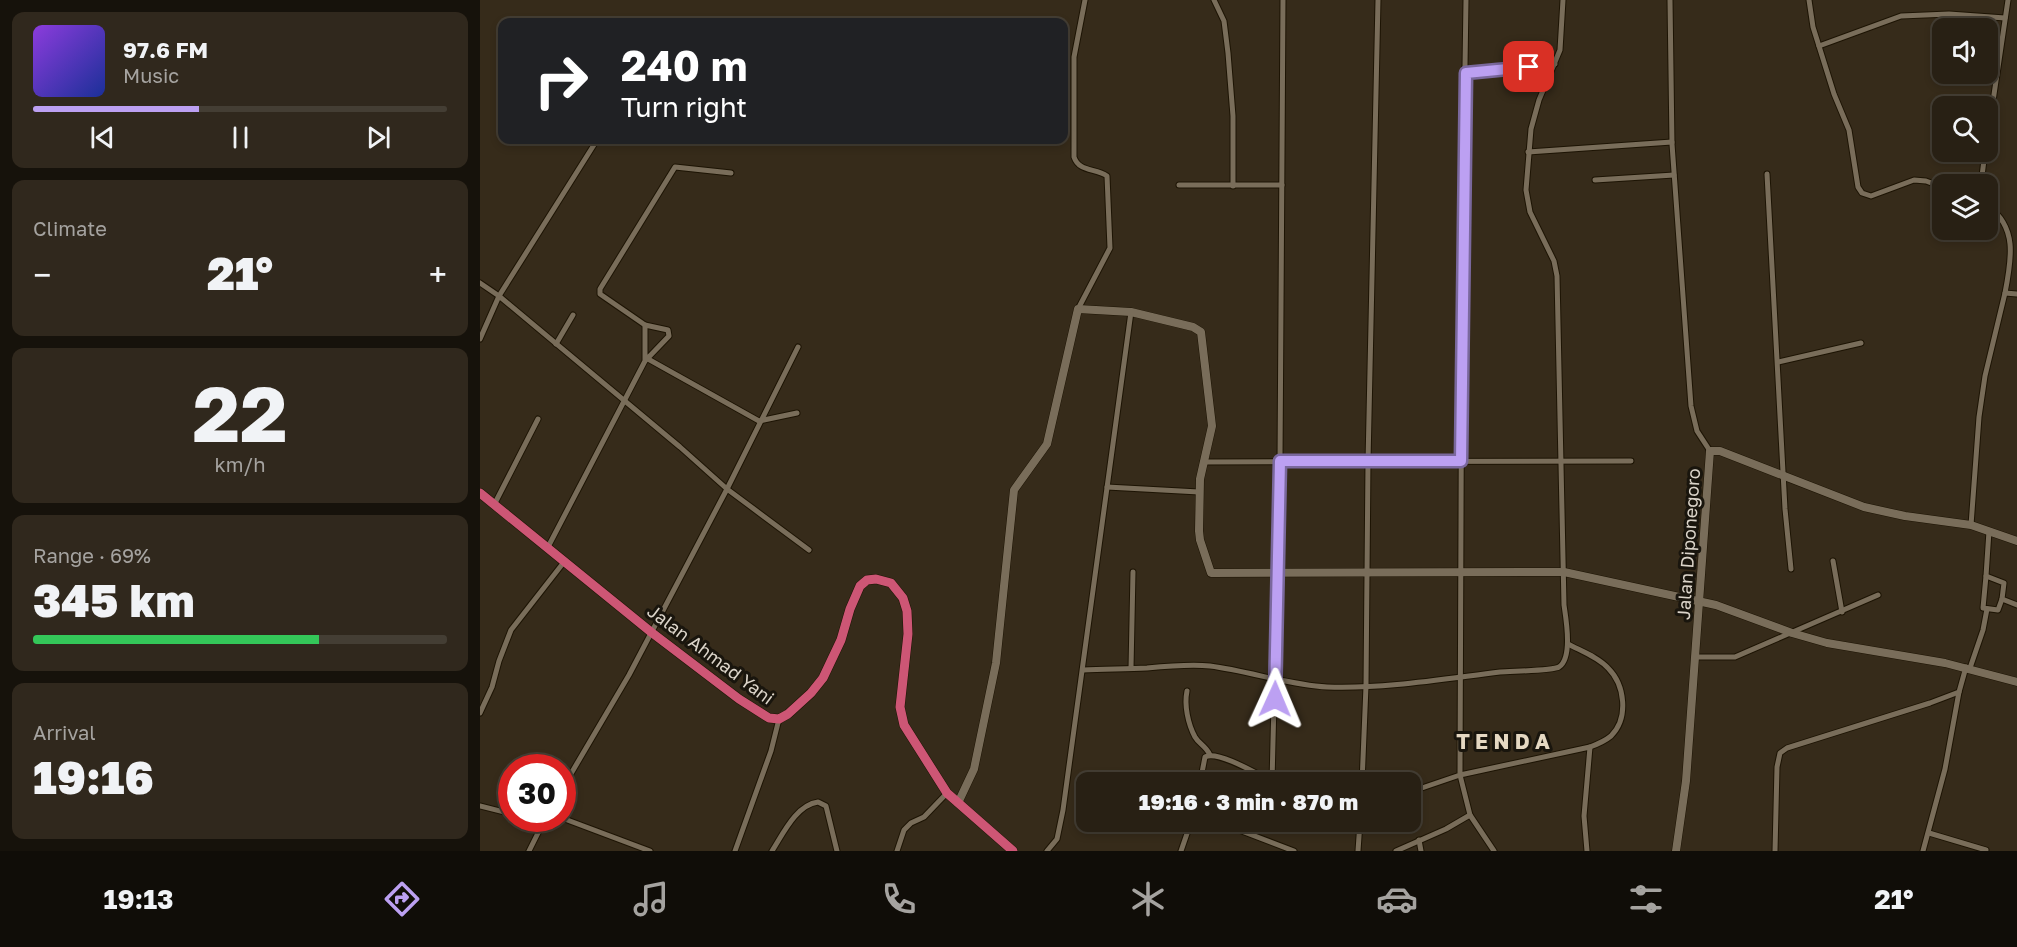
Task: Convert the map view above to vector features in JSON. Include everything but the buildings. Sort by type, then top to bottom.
[{"type":"highway","name":"Jalan Ahmad Yani","points":[[480,493],[651,632],[739,699],[769,718],[779,719],[788,714],[811,693],[822,678],[841,640],[860,586],[867,580],[876,579],[891,583],[903,598],[907,611],[908,634],[902,680],[901,716],[911,738],[947,793],[1013,851]]},
{"type":"street","points":[[958,803],[974,769],[996,663],[1014,490],[1047,444],[1078,309],[1110,248],[1107,176],[1083,168],[1074,157],[1074,57],[1084,0]]},
{"type":"street","points":[[1214,0],[1226,30],[1233,116],[1233,186]]},
{"type":"street","points":[[1273,772],[1280,461],[1283,0]]},
{"type":"street","points":[[1362,772],[1366,686],[1368,462],[1378,0]]},
{"type":"street","points":[[1466,0],[1460,775],[1470,815],[1494,851]]},
{"type":"street","points":[[1083,670],[1199,665],[1297,684],[1328,687],[1366,686],[1558,668],[1564,661],[1568,644],[1563,572],[1557,276],[1554,261],[1530,212],[1526,190],[1530,129],[1560,50],[1563,0]]},
{"type":"street","points":[[1670,0],[1672,142],[1692,418],[1697,431],[1710,451]]},
{"type":"street","points":[[1809,0],[1813,27],[1834,94],[1849,130],[1858,187],[1862,193],[1876,195],[1914,180],[1932,184]]},
{"type":"street","points":[[1994,96],[2008,0]]},
{"type":"street","points":[[1819,46],[1901,16],[1949,14],[2005,18]]},
{"type":"street","points":[[1466,73],[1555,64]]},
{"type":"street","points":[[1528,152],[1672,142]]},
{"type":"street","points":[[480,339],[499,296],[594,144]]},
{"type":"street","points":[[548,547],[646,360],[666,341],[669,332],[645,325],[600,294],[599,291],[675,167],[731,173]]},
{"type":"street","points":[[1767,174],[1786,524],[1791,569]]},
{"type":"street","points":[[1595,180],[1674,175]]},
{"type":"street","points":[[1179,185],[1282,185]]},
{"type":"street","points":[[1971,525],[1984,387],[2013,246],[2012,230],[2004,216],[1998,212]]},
{"type":"street","points":[[480,283],[499,296],[727,489],[809,550]]},
{"type":"street","points":[[2005,293],[2017,294]]},
{"type":"street","points":[[1078,309],[1131,312],[1193,327],[1201,332],[1212,426],[1203,462],[1199,492],[1200,540],[1209,572],[1367,574],[1563,572],[1734,610],[1792,633],[1827,643],[1968,668],[2017,682]]},
{"type":"street","points":[[1047,851],[1058,836],[1083,670],[1131,312]]},
{"type":"street","points":[[556,344],[573,315]]},
{"type":"street","points":[[645,325],[646,360]]},
{"type":"street","points":[[1778,362],[1861,343]]},
{"type":"street","points":[[576,765],[629,675],[727,489],[798,347]]},
{"type":"street","points":[[646,360],[759,421],[797,413]]},
{"type":"street","points":[[494,505],[537,419]]},
{"type":"street","name":"Jalan Diponegoro","points":[[1676,851],[1686,781],[1710,451],[1720,451],[1879,512],[1971,525],[2017,541]]},
{"type":"street","points":[[1203,462],[1631,461]]},
{"type":"street","points":[[1107,487],[1199,492]]},
{"type":"street","points":[[1986,576],[2004,583],[2005,589],[1999,609],[1987,609],[1983,606],[1989,531]]},
{"type":"street","points":[[1833,561],[1842,612]]},
{"type":"street","points":[[480,713],[492,687],[499,660],[511,630],[564,562]]},
{"type":"street","points":[[1131,669],[1133,572]]},
{"type":"street","points":[[1695,657],[1735,657],[1878,595]]},
{"type":"street","points":[[2002,598],[2017,605]]},
{"type":"street","points":[[1923,851],[1945,769],[1959,692],[1983,630],[1987,609]]},
{"type":"street","points":[[1421,788],[1460,775],[1590,747],[1609,738],[1622,720],[1622,696],[1619,682],[1609,668],[1601,662],[1568,644]]},
{"type":"street","points":[[1187,691],[1185,704],[1194,735],[1207,748],[1210,755]]},
{"type":"street","points":[[1774,851],[1777,767],[1780,753],[1786,748],[1959,692]]},
{"type":"street","points":[[735,851],[771,751],[779,719]]},
{"type":"street","points":[[1587,851],[1584,816],[1590,747]]},
{"type":"street","points":[[1202,772],[1205,757],[1210,755],[1252,772]]},
{"type":"street","points":[[897,851],[904,830],[911,823],[924,817],[947,793]]},
{"type":"street","points":[[772,851],[794,818],[811,803],[818,802],[826,806],[837,851]]},
{"type":"street","points":[[480,806],[498,810]]},
{"type":"street","points":[[1396,851],[1446,829],[1470,815]]},
{"type":"street","points":[[576,823],[648,851]]},
{"type":"street","points":[[529,851],[538,832]]},
{"type":"street","points":[[1181,851],[1188,832]]},
{"type":"street","points":[[1244,832],[1294,851]]},
{"type":"street","points":[[1358,851],[1359,832]]},
{"type":"street","points":[[1929,833],[1987,851]]},
{"type":"street","points":[[1419,840],[1421,851]]},
{"type":"district","name":"T E N D A","points":[[1503,741]]},
{"type":"route","points":[[1275,699],[1280,461],[1461,461],[1466,73],[1529,67]]}]
